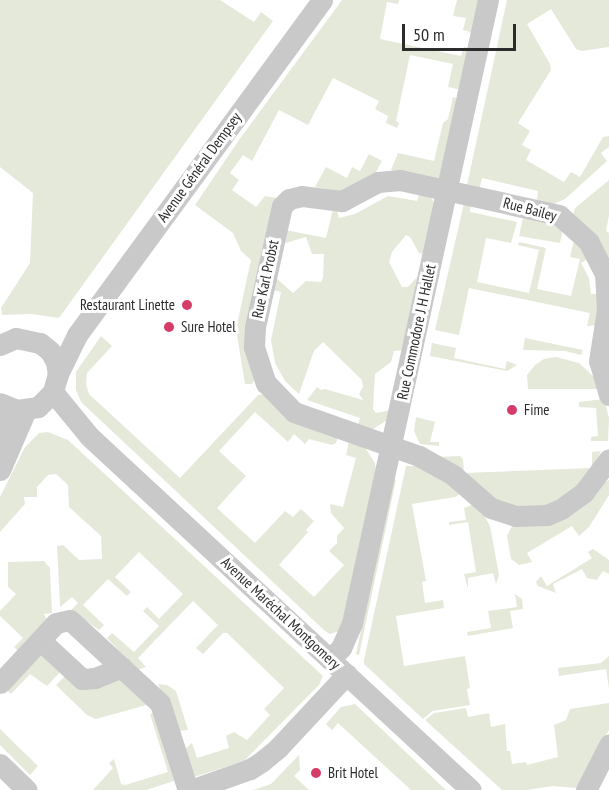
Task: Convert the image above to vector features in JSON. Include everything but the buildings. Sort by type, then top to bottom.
[{"type":"street","name":"Avenue Général Dempsey","points":[[0,470],[77,335],[322,0]]},
{"type":"street","name":"Rue Commodore J H Hallet","points":[[330,659],[341,648],[352,623],[488,0]]},
{"type":"street","name":"Rue Karl Probst","points":[[391,446],[302,417],[282,402],[266,383],[256,358],[254,339],[279,214],[284,202],[295,196],[342,201],[386,180],[400,180],[448,189]]},
{"type":"street","name":"Rue Bailey","points":[[448,189],[559,215],[589,242],[602,265],[607,284],[607,310],[599,361],[609,395]]},
{"type":"street","points":[[3,341],[25,338],[40,343],[66,334],[77,335]]},
{"type":"street","name":"Avenue Maréchal Montgomery","points":[[40,343],[50,351],[56,362],[44,396],[471,790]]},
{"type":"street","points":[[0,445],[0,404],[17,410],[44,396]]},
{"type":"street","points":[[391,446],[432,463],[453,475],[491,507],[516,516],[547,515],[561,509],[584,492],[609,459]]},
{"type":"street","points":[[0,683],[56,623],[70,620],[160,703],[190,790],[250,769],[261,762],[278,748],[347,674]]},
{"type":"street","points":[[41,641],[82,679],[95,678],[122,667]]},
{"type":"street","points":[[586,790],[609,746]]},
{"type":"street","points":[[0,765],[27,790]]},
{"type":"shaded area","points":[[0,0],[220,0],[254,22],[261,12],[273,21],[59,318],[32,314],[2,315],[1,308],[30,263],[33,193],[0,167]]},
{"type":"shaded area","points":[[342,0],[399,0],[398,4],[387,2],[380,39],[461,56],[464,47],[470,48],[461,90],[448,87],[453,64],[410,55],[396,121],[399,123],[397,128],[386,123],[388,116],[375,109],[379,101],[333,78],[308,125],[279,110],[252,161],[243,155],[230,173],[239,180],[232,190],[256,207],[265,196],[277,198],[256,378],[252,384],[245,384],[236,329],[251,260],[241,251],[233,233],[195,205],[239,140]]},
{"type":"shaded area","points":[[457,0],[481,0],[474,33],[463,30],[466,18],[453,16]]},
{"type":"shaded area","points":[[507,0],[609,0],[609,47],[582,51],[576,49],[551,9],[527,24],[550,64],[551,70],[518,123],[530,131],[522,145],[531,150],[526,160],[564,182],[571,172],[580,177],[603,137],[609,136],[609,147],[601,153],[607,161],[565,199],[552,205],[536,204],[538,191],[482,178],[479,191],[467,185]]},
{"type":"shaded area","points":[[453,97],[459,99],[440,177],[437,180],[391,170],[398,153],[434,161],[443,123],[448,119]]},
{"type":"shaded area","points":[[369,154],[382,161],[375,174],[346,192],[315,187],[326,167],[347,178],[352,167],[360,171]]},
{"type":"shaded area","points":[[609,180],[609,215],[606,231],[609,233],[609,265],[573,215],[575,208]]},
{"type":"shaded area","points":[[421,189],[428,193],[435,204],[425,254],[419,253],[410,237],[406,235],[392,252],[389,262],[402,287],[408,287],[417,277],[404,350],[394,351],[391,362],[375,374],[373,409],[376,413],[391,410],[387,420],[370,431],[357,428],[360,418],[307,400],[317,387],[363,400],[359,394],[363,387],[362,380],[323,342],[314,351],[299,394],[285,381],[275,363],[271,340],[281,292],[273,290],[275,277],[293,293],[306,281],[321,282],[323,277],[324,254],[312,254],[306,237],[282,244],[285,230],[326,238],[333,209],[337,209],[339,218],[355,214],[388,196],[417,201]]},
{"type":"shaded area","points":[[472,201],[470,212],[517,222],[511,243],[486,238],[477,282],[529,293],[539,250],[518,245],[519,242],[546,248],[537,289],[571,296],[580,259],[570,257],[575,236],[591,257],[581,263],[589,278],[591,294],[603,294],[598,325],[587,326],[590,313],[469,288],[459,335],[435,330],[464,203]]},
{"type":"shaded area","points":[[524,213],[563,228],[560,243],[519,236]]},
{"type":"shaded area","points":[[101,336],[112,346],[87,373],[86,384],[89,394],[180,478],[258,395],[265,394],[338,437],[336,443],[332,445],[309,439],[305,444],[294,434],[288,442],[255,412],[219,451],[246,476],[217,508],[255,543],[285,511],[293,517],[301,509],[314,521],[306,530],[308,532],[279,565],[314,597],[344,565],[329,551],[337,543],[337,536],[344,528],[331,513],[330,504],[343,507],[356,458],[346,455],[349,441],[359,443],[366,449],[375,463],[376,472],[345,622],[339,631],[330,634],[325,631],[81,402],[76,390],[76,372]]},
{"type":"shaded area","points":[[525,338],[583,350],[581,355],[565,351],[523,350]]},
{"type":"shaded area","points":[[432,343],[456,348],[454,358],[505,369],[507,361],[517,365],[507,371],[430,356]]},
{"type":"shaded area","points":[[556,357],[579,363],[597,380],[600,389],[528,389],[527,375],[535,365],[544,359]]},
{"type":"shaded area","points":[[604,399],[609,418],[608,441],[591,441],[591,437],[598,436],[596,408],[579,407],[579,402]]},
{"type":"shaded area","points":[[416,417],[435,422],[430,442],[439,442],[439,446],[420,444],[414,431]]},
{"type":"shaded area","points":[[48,432],[68,440],[323,676],[319,685],[244,761],[194,777],[185,749],[192,743],[197,758],[229,748],[226,736],[234,732],[247,740],[270,715],[264,709],[284,688],[227,633],[223,633],[203,654],[196,648],[218,625],[193,601],[138,658],[146,667],[137,670],[107,638],[112,633],[134,652],[159,626],[143,611],[147,607],[159,619],[183,594],[139,552],[115,577],[131,592],[127,596],[108,579],[83,605],[104,625],[99,630],[71,610],[78,603],[72,597],[60,607],[57,546],[63,545],[79,560],[102,559],[101,536],[69,507],[68,485],[56,474],[48,475],[37,487],[37,497],[24,497],[25,504],[0,532],[0,497],[25,447],[39,433]]},
{"type":"shaded area","points":[[601,451],[587,479],[546,508],[506,507],[435,457],[460,456],[463,459],[464,473],[592,468],[592,452]]},
{"type":"shaded area","points":[[406,466],[421,466],[461,493],[455,497],[412,504],[426,581],[422,582],[425,603],[443,600],[444,608],[396,616],[404,666],[465,656],[470,688],[467,689],[470,705],[433,711],[423,719],[364,664]]},
{"type":"shaded area","points":[[393,479],[396,480],[359,655],[356,654]]},
{"type":"shaded area","points":[[609,480],[609,495],[589,527],[579,536],[572,526],[527,553],[532,562],[519,565],[511,559],[507,536],[512,526]]},
{"type":"shaded area","points":[[474,504],[480,508],[490,526],[499,575],[496,584],[493,573],[468,578],[468,589],[464,574],[476,572],[468,522],[449,525],[449,522],[466,520],[464,508]]},
{"type":"shaded area","points":[[593,549],[609,560],[609,574],[603,571],[597,580],[587,578],[582,569],[553,584],[556,593],[538,586],[536,582],[541,576],[547,586],[592,558],[588,552]]},
{"type":"shaded area","points":[[44,561],[50,568],[52,613],[44,614],[48,622],[18,651],[14,647],[23,638],[0,616],[0,611],[16,594],[8,587],[8,562]]},
{"type":"shaded area","points":[[515,594],[522,599],[523,609],[510,611],[513,628],[468,636],[467,632],[491,628],[488,611],[517,607]]},
{"type":"shaded area","points":[[41,655],[61,671],[47,686],[30,674],[11,694],[5,688]]},
{"type":"shaded area","points":[[609,656],[609,689],[606,669],[559,676],[558,668],[601,663]]},
{"type":"shaded area","points":[[66,675],[118,676],[150,704],[96,719],[87,715],[56,685]]},
{"type":"shaded area","points":[[158,684],[167,685],[176,691],[188,730],[179,731]]},
{"type":"shaded area","points":[[609,703],[609,730],[576,788],[553,786],[527,790],[502,790],[425,720],[434,713],[466,708],[468,717],[489,713],[491,727],[505,724],[507,751],[510,751],[512,764],[526,762],[527,765],[558,757],[554,725],[566,720],[570,709]]},
{"type":"shaded area","points":[[355,704],[446,790],[411,790],[338,723],[332,730],[326,724],[341,707]]},
{"type":"shaded area","points":[[158,712],[177,780],[146,790],[93,790],[113,768],[109,763],[114,759],[121,784],[125,785],[168,772],[150,714]]},
{"type":"shaded area","points":[[0,729],[38,766],[30,775],[0,745]]},
{"type":"shaded area","points":[[299,755],[300,770],[294,776],[309,790],[253,790],[271,784]]},
{"type":"place","name":"Restaurant Linette","points":[[187,305]]},
{"type":"place","name":"Sure Hotel","points":[[169,327]]},
{"type":"place","name":"Fime","points":[[512,410]]},
{"type":"place","name":"Brit Hotel","points":[[316,773]]}]
